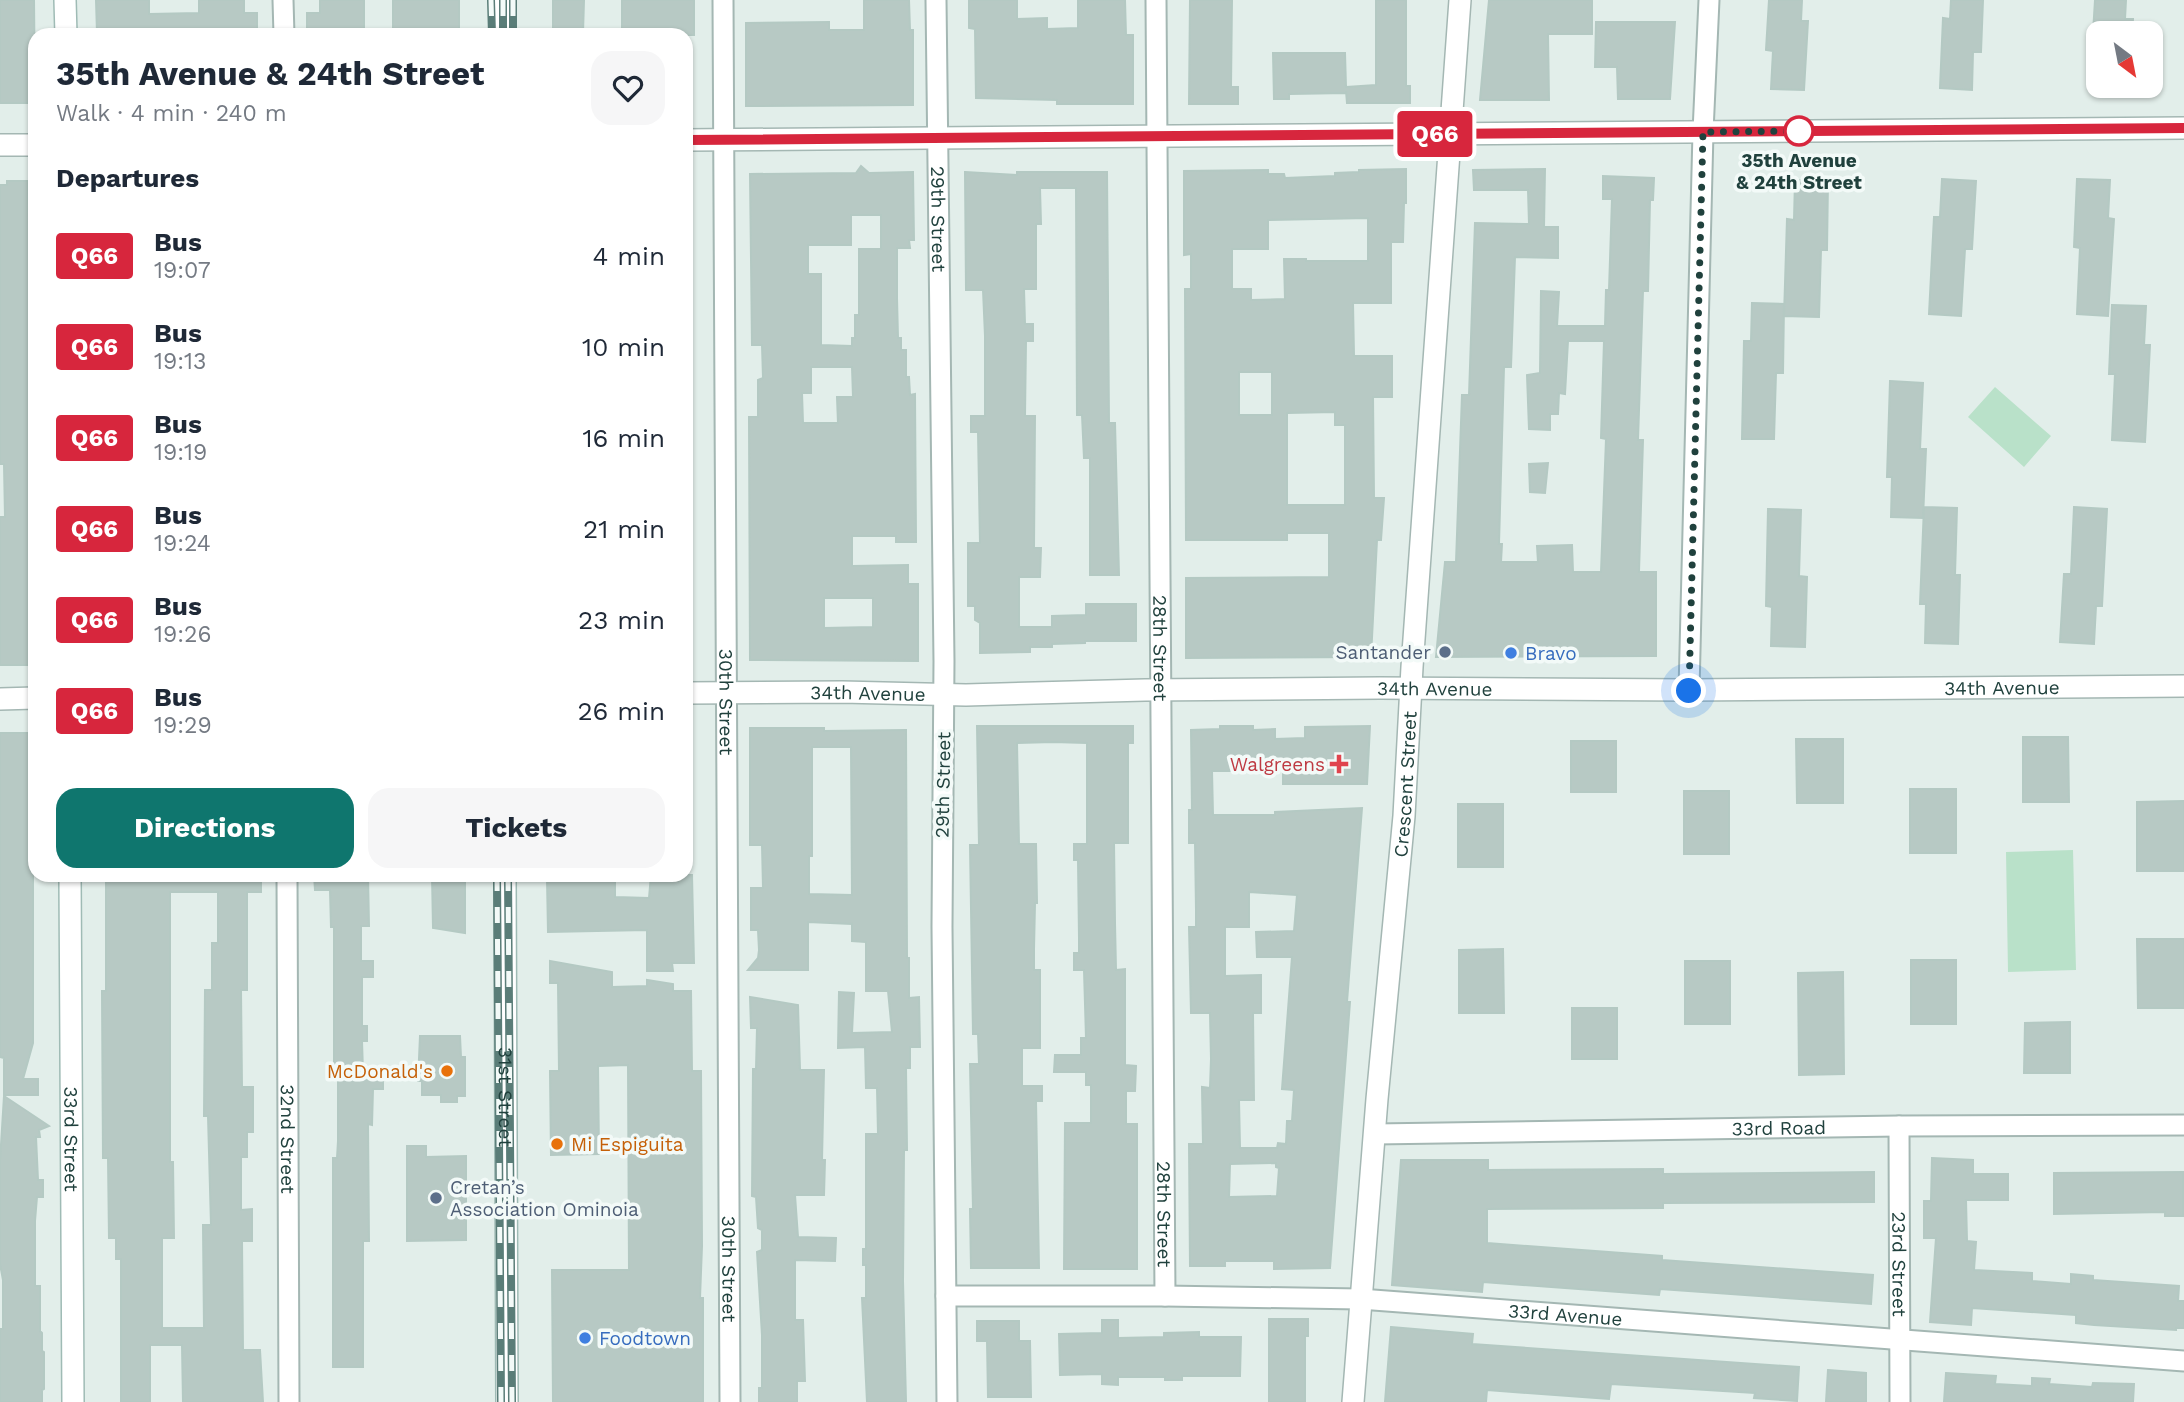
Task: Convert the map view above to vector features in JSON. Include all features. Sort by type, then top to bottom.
[{"type":"street","points":[[65,0],[66,28]]},
{"type":"street","points":[[283,0],[284,28]]},
{"type":"street","points":[[500,0],[501,28]]},
{"type":"street","name":"30th Street","points":[[723,0],[730,1402]]},
{"type":"street","name":"29th Street","points":[[936,0],[944,695],[942,927],[947,1402]]},
{"type":"street","name":"28th Street","points":[[1156,0],[1165,1296]]},
{"type":"street","name":"Crescent Street","points":[[1353,1402],[1404,816],[1460,0]]},
{"type":"street","points":[[1689,691],[1703,132],[1709,0]]},
{"type":"street","points":[[693,140],[2184,128]]},
{"type":"street","points":[[0,145],[28,145]]},
{"type":"street","name":"34th Avenue","points":[[693,693],[842,692],[944,695],[1161,690],[1689,691],[2184,686]]},
{"type":"street","points":[[0,699],[28,698]]},
{"type":"street","name":"33rd Street","points":[[70,882],[73,1402]]},
{"type":"street","name":"32nd Street","points":[[287,882],[289,1402]]},
{"type":"street","name":"31st Street","points":[[505,882],[507,1402]]},
{"type":"street","name":"33rd Road","points":[[1375,1134],[1899,1126],[2184,1125]]},
{"type":"street","name":"23rd Street","points":[[1899,1126],[1900,1402]]},
{"type":"street","name":"33rd Avenue","points":[[946,1296],[1360,1299],[2184,1361]]},
{"type":"green space","points":[[1995,387],[2051,436],[2024,467],[1968,417]]},
{"type":"green space","points":[[2073,850],[2076,970],[2008,972],[2006,852]]},
{"type":"building","points":[[0,0],[34,0],[34,28],[28,28],[28,103],[0,103]]},
{"type":"building","points":[[96,0],[149,0],[149,14],[199,13],[199,0],[244,0],[244,13],[257,13],[257,28],[97,28]]},
{"type":"building","points":[[320,0],[364,0],[364,28],[307,28],[307,13],[320,13]]},
{"type":"building","points":[[393,0],[459,0],[459,28],[393,28]]},
{"type":"building","points":[[553,0],[584,0],[583,28],[553,28]]},
{"type":"building","points":[[622,0],[694,0],[694,35],[693,28],[622,28]]},
{"type":"building","points":[[864,0],[909,0],[910,30],[913,30],[913,105],[746,106],[746,23],[829,22],[829,30],[864,30]]},
{"type":"building","points":[[969,0],[1017,0],[1017,19],[1047,18],[1047,29],[1078,28],[1078,0],[1125,0],[1126,35],[1133,35],[1133,104],[1057,104],[1057,100],[976,98],[975,29],[969,28]]},
{"type":"building","points":[[1190,0],[1232,0],[1231,87],[1238,87],[1238,104],[1189,104]]},
{"type":"building","points":[[1376,0],[1406,0],[1406,86],[1410,86],[1410,103],[1347,103],[1346,91],[1289,94],[1289,99],[1274,99],[1273,53],[1345,53],[1346,87],[1376,85]]},
{"type":"building","points":[[1489,0],[1592,0],[1592,34],[1548,34],[1549,100],[1480,100]]},
{"type":"building","points":[[1769,0],[1802,0],[1801,21],[1808,21],[1804,90],[1771,89],[1773,51],[1766,50]]},
{"type":"building","points":[[1951,0],[1983,0],[1981,52],[1973,52],[1972,90],[1940,88],[1943,18],[1950,19]]},
{"type":"building","points":[[2095,0],[2126,0],[2125,19],[2133,19],[2133,21],[2094,21]]},
{"type":"building","points":[[1596,22],[1675,22],[1670,99],[1618,99],[1617,67],[1595,67]]},
{"type":"building","points":[[861,166],[869,173],[913,172],[914,240],[909,240],[910,248],[897,248],[897,298],[898,338],[901,338],[901,350],[906,350],[906,377],[909,377],[910,395],[915,394],[916,542],[896,542],[896,536],[852,536],[852,566],[908,565],[908,584],[918,584],[918,661],[750,660],[749,417],[758,417],[758,380],[763,378],[762,345],[752,345],[750,174],[856,173]],"holes":[[[851,215],[881,215],[881,249],[859,249],[859,315],[855,315],[855,338],[852,338],[852,346],[821,345],[821,274],[808,274],[808,245],[851,245]],[[811,367],[852,367],[853,397],[837,397],[838,423],[803,423],[802,393],[811,393]],[[824,598],[873,598],[873,627],[824,628]]]},
{"type":"building","points":[[1406,169],[1403,242],[1391,242],[1391,303],[1353,303],[1354,356],[1392,356],[1392,397],[1373,397],[1374,498],[1384,498],[1381,540],[1377,540],[1371,657],[1186,658],[1186,578],[1329,577],[1329,533],[1287,533],[1287,540],[1186,540],[1185,289],[1191,289],[1191,254],[1184,255],[1184,171],[1268,170],[1268,174],[1284,174],[1285,178],[1335,176],[1335,173]],"holes":[[[1368,218],[1368,261],[1284,259],[1285,299],[1251,300],[1251,289],[1232,289],[1232,249],[1268,249],[1268,220]],[[1239,372],[1272,372],[1272,415],[1239,415]],[[1335,412],[1335,425],[1345,425],[1345,505],[1287,505],[1287,413]]]},
{"type":"building","points":[[1545,169],[1544,227],[1558,227],[1558,258],[1515,257],[1511,367],[1504,367],[1499,544],[1502,544],[1501,562],[1538,562],[1537,546],[1572,545],[1573,572],[1601,572],[1606,439],[1601,438],[1604,341],[1568,341],[1565,394],[1559,393],[1558,414],[1550,414],[1550,430],[1529,429],[1527,375],[1540,373],[1541,291],[1559,292],[1557,326],[1605,326],[1612,199],[1603,199],[1603,176],[1654,178],[1653,200],[1650,200],[1648,291],[1643,291],[1638,440],[1643,440],[1639,572],[1656,572],[1656,656],[1436,657],[1445,562],[1456,562],[1462,395],[1469,395],[1475,223],[1529,224],[1528,190],[1474,190],[1473,170]]},
{"type":"building","points":[[965,172],[1017,175],[1017,172],[1107,172],[1109,423],[1115,423],[1119,575],[1090,575],[1090,458],[1084,458],[1082,415],[1077,415],[1076,188],[1040,188],[1041,224],[1036,224],[1036,289],[1024,289],[1025,324],[1033,324],[1033,341],[1026,341],[1025,416],[1035,416],[1034,548],[1041,548],[1040,577],[1019,577],[1019,627],[1052,627],[1052,616],[1086,615],[1086,604],[1136,604],[1136,641],[1085,641],[1052,644],[1052,647],[1030,647],[1030,652],[980,653],[980,623],[975,620],[975,606],[968,606],[968,543],[980,543],[978,432],[971,432],[971,416],[985,416],[985,336],[983,290],[966,290]]},
{"type":"building","points":[[1942,179],[1976,181],[1972,249],[1965,249],[1961,316],[1929,314],[1934,217],[1940,217]]},
{"type":"building","points":[[2077,179],[2110,180],[2108,218],[2114,219],[2108,316],[2077,314],[2080,248],[2074,247]]},
{"type":"building","points":[[1795,180],[1828,180],[1827,250],[1821,250],[1819,317],[1784,316],[1787,219],[1794,220]]},
{"type":"building","points":[[7,181],[28,181],[28,665],[0,665],[0,517],[5,517],[4,464],[0,464],[0,185],[7,185]]},
{"type":"building","points":[[1752,303],[1784,304],[1783,373],[1776,373],[1774,439],[1742,439],[1744,341],[1751,341]]},
{"type":"building","points":[[2112,305],[2146,306],[2144,345],[2150,345],[2145,442],[2112,440],[2115,374],[2109,374]]},
{"type":"building","points":[[1890,381],[1923,383],[1920,449],[1926,449],[1923,518],[1891,517],[1892,477],[1887,477]]},
{"type":"building","points":[[1548,463],[1545,493],[1530,492],[1529,464]]},
{"type":"building","points":[[1924,507],[1957,508],[1955,575],[1960,575],[1958,644],[1925,643],[1926,604],[1920,604]]},
{"type":"building","points":[[2074,507],[2107,509],[2102,606],[2096,606],[2094,644],[2060,642],[2064,574],[2071,574]]},
{"type":"building","points":[[1768,509],[1801,510],[1799,576],[1807,577],[1805,647],[1771,646],[1772,607],[1766,606]]},
{"type":"building","points":[[977,726],[1133,726],[1133,743],[1128,743],[1128,843],[1114,843],[1116,970],[1125,969],[1125,1065],[1136,1066],[1135,1091],[1126,1091],[1126,1124],[1137,1124],[1137,1269],[1064,1269],[1065,1123],[1091,1123],[1091,1085],[1086,1085],[1086,1072],[1054,1072],[1055,1055],[1081,1055],[1081,1038],[1086,1038],[1084,970],[1074,970],[1074,953],[1079,953],[1079,938],[1078,860],[1074,860],[1074,844],[1087,844],[1087,743],[1053,742],[1017,743],[1019,844],[1036,844],[1034,970],[1040,970],[1040,1048],[1022,1048],[1022,1086],[1042,1086],[1042,1101],[1036,1101],[1039,1268],[971,1268],[970,1209],[973,1209],[970,1064],[979,1064],[978,1034],[973,1034],[970,845],[979,845]]},
{"type":"building","points":[[1220,726],[1253,726],[1253,730],[1275,729],[1275,739],[1305,738],[1305,727],[1370,726],[1367,784],[1283,784],[1283,764],[1253,764],[1253,771],[1212,771],[1213,815],[1275,815],[1275,812],[1362,808],[1330,1268],[1274,1269],[1274,1261],[1225,1261],[1225,1266],[1190,1266],[1189,1144],[1203,1144],[1202,1087],[1210,1088],[1211,1059],[1210,1013],[1191,1013],[1189,927],[1196,927],[1196,910],[1195,843],[1189,843],[1189,810],[1192,810],[1191,730],[1220,729]],"holes":[[[1249,892],[1297,895],[1294,931],[1256,932],[1257,957],[1292,957],[1282,1089],[1294,1090],[1292,1121],[1287,1121],[1286,1144],[1278,1143],[1277,1148],[1240,1148],[1239,1100],[1254,1100],[1253,1013],[1261,1013],[1261,975],[1225,976],[1225,927],[1249,927]],[[1276,1163],[1279,1168],[1277,1196],[1229,1197],[1230,1164]]]},
{"type":"building","points":[[750,728],[906,730],[907,958],[909,998],[919,997],[920,1047],[910,1047],[910,1068],[906,1068],[907,1150],[904,1150],[903,1281],[906,1402],[867,1402],[862,1298],[866,1298],[863,1249],[866,1249],[866,1134],[878,1134],[877,1088],[866,1088],[865,1047],[838,1048],[839,992],[854,993],[852,1033],[892,1032],[888,991],[866,991],[866,942],[852,941],[852,924],[808,922],[808,970],[748,970],[758,958],[759,950],[758,930],[751,930],[751,888],[763,888],[762,845],[750,845]],"holes":[[[812,747],[851,747],[852,895],[809,894],[809,856],[812,856]]]},
{"type":"building","points":[[0,733],[28,733],[28,882],[33,882],[33,1043],[23,1079],[38,1079],[38,1095],[4,1095],[4,1058],[0,1057]]},
{"type":"building","points":[[2023,737],[2068,737],[2069,802],[2023,802]]},
{"type":"building","points":[[1796,739],[1843,739],[1843,803],[1797,803]]},
{"type":"building","points":[[1571,741],[1616,741],[1616,792],[1571,792]]},
{"type":"building","points":[[1910,789],[1956,789],[1956,853],[1910,853]]},
{"type":"building","points":[[1684,791],[1729,791],[1729,854],[1684,854]]},
{"type":"building","points":[[2184,801],[2184,871],[2137,871],[2137,802]]},
{"type":"building","points":[[1458,804],[1503,804],[1503,867],[1458,867]]},
{"type":"building","points":[[106,882],[261,882],[261,892],[247,892],[247,990],[241,990],[242,1087],[253,1087],[253,1132],[247,1132],[247,1157],[241,1157],[241,1210],[252,1209],[252,1241],[242,1241],[243,1350],[260,1350],[263,1402],[183,1402],[182,1345],[150,1345],[150,1402],[121,1402],[121,1259],[116,1259],[116,1238],[109,1238],[108,1158],[103,1158],[102,991],[106,991]],"holes":[[[170,892],[218,892],[218,943],[212,943],[212,990],[205,990],[204,1116],[208,1116],[211,1225],[203,1225],[204,1328],[162,1328],[162,1238],[174,1238],[173,1162],[170,1162]]]},
{"type":"building","points":[[314,882],[368,882],[369,926],[361,926],[361,961],[373,961],[373,977],[362,977],[362,1026],[367,1026],[367,1041],[362,1041],[363,1072],[383,1072],[383,1089],[373,1089],[372,1125],[368,1124],[369,1241],[363,1241],[363,1367],[333,1367],[333,1158],[337,1158],[338,1141],[338,1072],[334,1072],[334,927],[331,927],[330,890],[315,890]]},
{"type":"building","points":[[432,882],[465,882],[465,933],[433,928]]},
{"type":"building","points":[[547,882],[615,882],[615,897],[649,898],[650,882],[692,882],[694,963],[672,963],[673,971],[647,971],[647,930],[548,932]]},
{"type":"building","points":[[2137,939],[2184,939],[2184,1008],[2138,1008]]},
{"type":"building","points":[[1503,949],[1504,1013],[1459,1013],[1459,950]]},
{"type":"building","points":[[1911,960],[1956,960],[1956,1024],[1911,1024]]},
{"type":"building","points":[[550,961],[612,972],[612,987],[647,986],[647,980],[673,984],[673,991],[691,991],[692,1071],[701,1071],[700,1298],[703,1298],[703,1402],[553,1402],[552,1270],[629,1270],[628,1065],[598,1066],[599,1154],[551,1155],[550,1071],[559,1071],[558,983],[550,983]]},
{"type":"building","points":[[1685,961],[1730,961],[1730,1024],[1685,1024]]},
{"type":"building","points":[[1843,972],[1844,1074],[1799,1075],[1798,973]]},
{"type":"building","points":[[750,997],[798,1005],[800,1070],[824,1070],[824,1195],[795,1195],[798,1237],[836,1238],[835,1261],[795,1260],[795,1320],[803,1320],[805,1381],[797,1381],[797,1402],[759,1402],[759,1388],[762,1388],[762,1335],[757,1252],[762,1250],[762,1230],[758,1228],[756,1197],[752,1196],[753,1069],[756,1069],[757,1028],[751,1028]]},
{"type":"building","points":[[1572,1008],[1617,1008],[1617,1059],[1572,1059]]},
{"type":"building","points":[[2070,1022],[2070,1073],[2024,1073],[2025,1023]]},
{"type":"building","points":[[420,1036],[460,1036],[461,1057],[465,1057],[465,1096],[457,1096],[457,1102],[441,1102],[441,1095],[422,1095],[422,1081],[418,1081]]},
{"type":"building","points":[[4,1096],[49,1126],[39,1130],[40,1137],[36,1137],[38,1180],[43,1180],[43,1197],[37,1197],[35,1221],[35,1286],[40,1286],[40,1331],[44,1352],[42,1402],[0,1402],[3,1280],[0,1264],[0,1161]]},
{"type":"building","name":"Cretan’s Association Ominoia","points":[[407,1146],[426,1146],[426,1157],[466,1156],[466,1240],[407,1241]]},
{"type":"building","points":[[1932,1158],[1973,1160],[1973,1174],[2008,1174],[2008,1200],[1966,1200],[1967,1241],[1976,1242],[1974,1270],[2032,1273],[2032,1281],[2071,1284],[2071,1274],[2093,1276],[2093,1280],[2179,1286],[2178,1301],[2184,1301],[2184,1328],[2176,1330],[2094,1325],[2076,1323],[2076,1315],[1972,1308],[1971,1325],[1930,1322],[1936,1238],[1924,1238],[1924,1201],[1931,1201]]},
{"type":"building","points":[[1401,1160],[1488,1160],[1488,1170],[1663,1169],[1663,1174],[1874,1172],[1874,1202],[1663,1203],[1663,1208],[1487,1209],[1487,1243],[1662,1256],[1662,1260],[1873,1275],[1871,1304],[1660,1289],[1659,1295],[1483,1282],[1482,1292],[1392,1285]]},
{"type":"building","points":[[2183,1172],[2183,1216],[2165,1216],[2165,1212],[2054,1214],[2054,1173]]},
{"type":"building","points":[[1269,1319],[1308,1319],[1308,1336],[1305,1336],[1305,1402],[1269,1402]]},
{"type":"building","points":[[1102,1320],[1118,1320],[1118,1338],[1164,1337],[1164,1333],[1199,1332],[1199,1337],[1241,1337],[1240,1376],[1182,1376],[1182,1380],[1165,1380],[1165,1377],[1118,1377],[1118,1385],[1102,1384],[1102,1374],[1060,1375],[1059,1334],[1102,1333]]},
{"type":"building","points":[[977,1321],[1019,1321],[1019,1341],[1030,1341],[1031,1397],[988,1397],[987,1341],[977,1341]]},
{"type":"building","points":[[1391,1327],[1473,1334],[1472,1344],[1799,1367],[1797,1401],[1754,1398],[1755,1393],[1611,1384],[1609,1399],[1487,1390],[1486,1402],[1385,1402]]},
{"type":"building","points":[[1828,1370],[1866,1373],[1866,1402],[1826,1402]]},
{"type":"building","points":[[1946,1373],[1996,1376],[1995,1384],[2032,1386],[2032,1378],[2050,1379],[2049,1384],[2092,1387],[2093,1383],[2134,1384],[2133,1402],[1944,1402]]},
{"type":"railway","points":[[491,0],[492,28]]},
{"type":"railway","points":[[503,0],[503,28]]},
{"type":"railway","points":[[513,0],[513,28]]},
{"type":"railway","points":[[497,882],[501,1402]]},
{"type":"railway","points":[[508,882],[512,1402]]},
{"type":"bus line","name":"Q66","points":[[693,140],[2184,128]]},
{"type":"place","name":"35th Avenue & 24th Street","points":[[1799,131]]},
{"type":"place","name":"Santander","points":[[1445,652]]},
{"type":"place","name":"Bravo","points":[[1511,653]]},
{"type":"place","name":"Walgreens","points":[[1339,764]]},
{"type":"place","name":"McDonald's","points":[[447,1071]]},
{"type":"place","name":"Mi Espiguita","points":[[557,1144]]},
{"type":"place","name":"Cretan’s Association Ominoia","points":[[436,1198]]},
{"type":"place","name":"Foodtown","points":[[585,1338]]},
{"type":"route","points":[[1689,691],[1703,132],[1805,131],[1799,131]]}]
